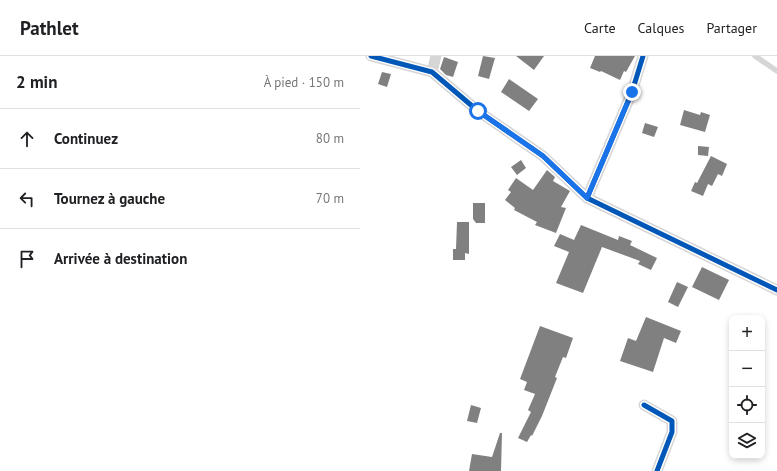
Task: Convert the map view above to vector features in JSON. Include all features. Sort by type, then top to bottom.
[{"type":"street","points":[[371,56],[432,72],[478,111],[543,156],[587,198],[777,290]]},
{"type":"street","points":[[432,72],[436,56]]},
{"type":"street","points":[[587,198],[632,92],[643,56]]},
{"type":"street","points":[[644,405],[672,421],[672,432],[657,471]]},
{"type":"lane","points":[[755,56],[777,71]]},
{"type":"building","points":[[483,56],[495,58],[489,79],[478,76]]},
{"type":"building","points":[[516,56],[544,56],[534,70]]},
{"type":"building","points":[[595,56],[635,56],[626,72],[624,71],[620,80],[601,71],[600,72],[590,68]]},
{"type":"building","points":[[444,57],[458,62],[453,77],[446,75],[440,69]]},
{"type":"building","points":[[382,72],[391,74],[387,87],[378,84]]},
{"type":"building","points":[[509,79],[538,99],[529,111],[501,92]]},
{"type":"building","points":[[684,110],[700,115],[701,112],[710,115],[705,132],[680,125]]},
{"type":"building","points":[[645,123],[658,127],[654,137],[642,133]]},
{"type":"building","points":[[698,146],[709,147],[708,156],[698,155]]},
{"type":"building","points":[[711,156],[727,164],[722,176],[718,174],[712,186],[708,184],[703,196],[691,191],[695,182],[697,183]]},
{"type":"building","points":[[521,160],[526,168],[517,175],[511,167]]},
{"type":"building","points":[[547,170],[555,177],[553,181],[570,191],[561,207],[566,208],[556,233],[535,225],[537,222],[514,210],[515,208],[505,200],[511,192],[508,190],[516,178],[533,190]]},
{"type":"building","points":[[473,203],[485,203],[485,223],[476,223],[473,219]]},
{"type":"building","points":[[457,222],[469,222],[469,254],[465,253],[465,260],[453,260],[453,249],[456,249]]},
{"type":"building","points":[[581,225],[618,240],[619,236],[632,241],[630,245],[657,258],[651,270],[638,264],[640,261],[602,247],[583,293],[556,283],[569,252],[554,246],[560,234],[574,240]]},
{"type":"building","points":[[702,267],[729,280],[719,300],[692,287]]},
{"type":"building","points":[[677,282],[688,287],[678,307],[668,302]]},
{"type":"building","points":[[646,317],[681,331],[676,343],[664,338],[653,372],[620,361],[628,338],[636,341]]},
{"type":"building","points":[[540,326],[573,338],[566,358],[563,357],[555,377],[557,378],[542,416],[532,436],[531,435],[527,442],[518,438],[531,412],[528,410],[535,394],[524,390],[527,382],[520,379]]},
{"type":"building","points":[[471,405],[481,408],[477,423],[467,421]]},
{"type":"building","points":[[500,433],[502,433],[501,471],[469,471],[472,454],[492,457]]},
{"type":"cycle path","points":[[371,56],[432,72],[478,111],[543,156],[587,198]]},
{"type":"cycle path","points":[[643,56],[632,92],[587,198],[777,290]]},
{"type":"cycle path","points":[[644,405],[672,421],[672,432],[657,471]]},
{"type":"route","points":[[478,111],[543,156],[587,198],[632,92]]}]
